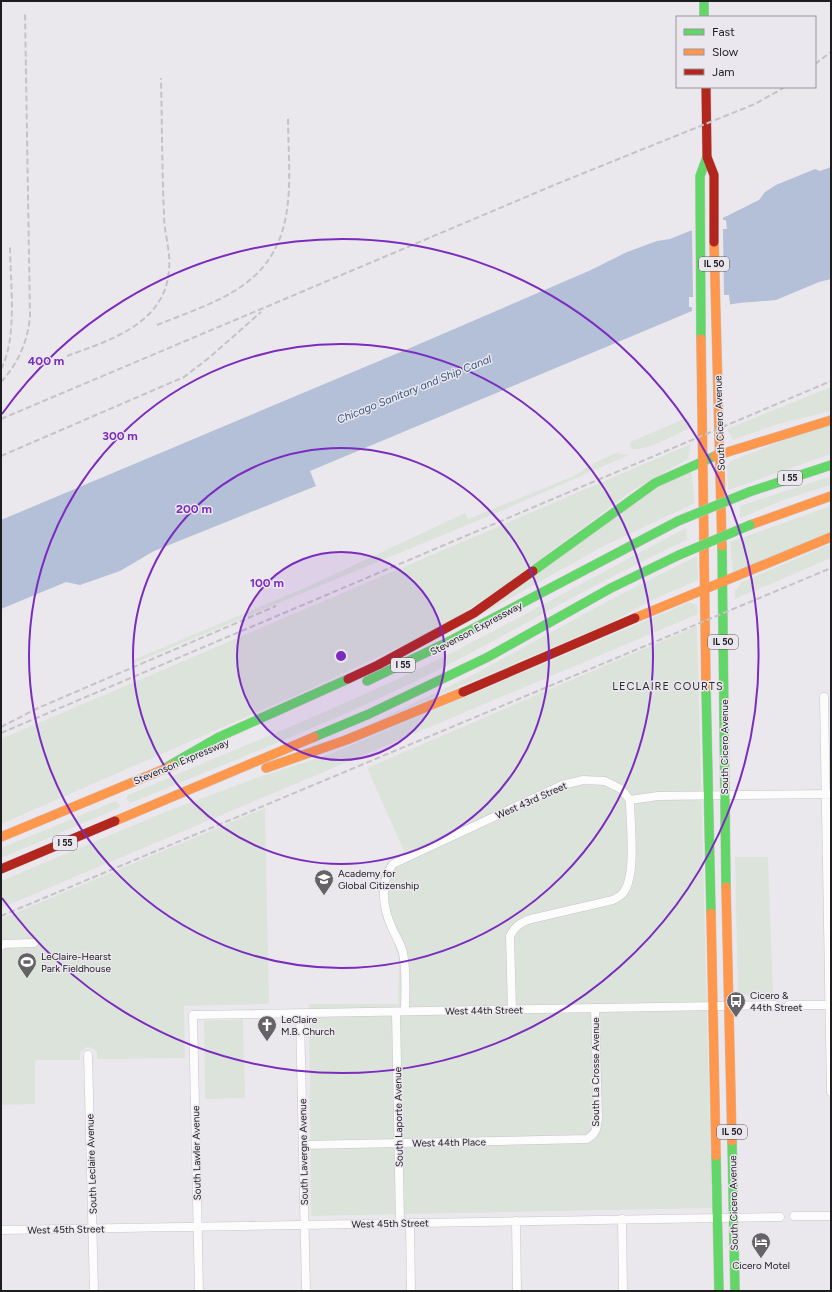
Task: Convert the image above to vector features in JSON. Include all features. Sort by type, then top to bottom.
[{"type":"main road","points":[[704,1],[704,16]]},
{"type":"main road","name":"South Cicero Avenue","points":[[706,88],[707,157],[714,175],[715,311],[723,581],[724,796],[735,1291]]},
{"type":"main road","name":"South Cicero Avenue","points":[[707,157],[700,176],[699,217],[706,588],[708,796],[719,1291]]},
{"type":"main road","points":[[165,768],[219,737],[378,665],[449,628],[474,613],[632,498],[655,483],[704,460],[831,420]]},
{"type":"main road","name":"Stevenson Expressway","points":[[355,686],[440,647],[592,564],[678,521],[749,492],[831,465]]},
{"type":"main road","name":"I 55","points":[[1,869],[185,793],[362,717],[500,650],[642,571],[750,525],[831,496]]},
{"type":"main road","points":[[185,793],[346,740],[520,668],[706,588],[831,537]]},
{"type":"main road","name":"Stevenson Expressway","points":[[1,837],[321,702]]},
{"type":"street","points":[[824,697],[829,794],[831,1092]]},
{"type":"street","name":"West 43rd Street","points":[[405,1012],[404,959],[400,944],[386,912],[384,894],[384,884],[388,870],[398,860],[562,785],[572,782],[605,781],[621,789],[630,800]]},
{"type":"street","points":[[512,1010],[510,936],[514,929],[521,922],[531,919],[613,900],[622,895],[628,886],[631,869],[630,800],[658,796],[829,794]]},
{"type":"street","points":[[1,946],[4,944],[34,944]]},
{"type":"street","points":[[789,1005],[830,1004]]},
{"type":"street","name":"West 44th Street","points":[[193,1015],[775,1005]]},
{"type":"street","name":"South La Crosse Avenue","points":[[594,1135],[597,1128],[598,1118],[595,1008]]},
{"type":"street","name":"South Laporte Avenue","points":[[396,1012],[400,1223]]},
{"type":"street","name":"South Lavergne Avenue","points":[[300,1014],[306,1291]]},
{"type":"street","name":"South Lawler Avenue","points":[[193,1015],[199,1291]]},
{"type":"street","name":"South Leclaire Avenue","points":[[88,1058],[94,1291]]},
{"type":"street","name":"West 44th Place","points":[[303,1144],[578,1140],[587,1139],[594,1135]]},
{"type":"street","points":[[794,1216],[831,1216]]},
{"type":"street","name":"West 45th Street","points":[[1,1230],[780,1217]]},
{"type":"street","points":[[622,1219],[623,1291]]},
{"type":"street","points":[[516,1221],[517,1291]]},
{"type":"street","points":[[410,1223],[411,1291]]},
{"type":"shaded area","points":[[831,387],[831,411],[778,424],[733,440],[727,429]]},
{"type":"shaded area","points":[[686,418],[690,421],[690,428],[661,442],[645,447],[632,449],[630,446],[630,442]]},
{"type":"shaded area","points":[[831,425],[831,454],[728,490],[727,465],[731,461],[792,437]]},
{"type":"shaded area","points":[[691,444],[688,459],[633,490],[514,579],[440,628],[301,693],[1,824],[1,739]]},
{"type":"shaded area","points":[[616,453],[629,455],[503,510],[134,663],[133,660],[307,587],[465,513],[468,519],[574,476],[594,463]]},
{"type":"shaded area","points":[[691,471],[695,503],[600,548],[477,617],[643,495]]},
{"type":"shaded area","points":[[831,476],[831,485],[789,498],[740,518],[740,506]]},
{"type":"shaded area","points":[[831,506],[831,533],[733,572],[730,542]]},
{"type":"shaded area","points":[[686,528],[687,540],[654,555],[494,641],[393,692],[320,725],[133,802],[129,802],[126,799],[128,795],[300,723],[402,677],[509,623]]},
{"type":"shaded area","points":[[831,544],[831,558],[735,599],[735,591],[742,582]]},
{"type":"shaded area","points":[[697,556],[698,580],[652,600],[610,623],[366,726],[475,674],[608,601]]},
{"type":"shaded area","points":[[690,602],[697,605],[698,614],[1,908],[1,881],[160,814],[256,778],[330,754]]},
{"type":"shaded area","points":[[697,626],[712,1208],[311,1216],[309,1004],[398,1004],[399,959],[392,938],[382,917],[380,875],[388,861],[404,851],[367,768]]},
{"type":"shaded area","points":[[116,801],[120,805],[119,808],[1,858],[1,848]]},
{"type":"shaded area","points":[[265,808],[269,1004],[184,1006],[185,1058],[97,1059],[97,1052],[92,1048],[87,1047],[80,1052],[80,1060],[35,1060],[35,1104],[1,1105],[1,919]]},
{"type":"shaded area","points":[[735,857],[768,857],[773,995],[738,995]]},
{"type":"shaded area","points":[[243,1019],[245,1098],[205,1099],[204,1021]]},
{"type":"water","name":"Chicago Sanitary and Ship Canal","points":[[831,167],[831,279],[819,282],[776,300],[739,303],[692,311],[310,471],[316,486],[154,551],[120,571],[80,585],[66,582],[1,609],[1,520],[410,348],[591,270],[627,252],[657,241],[670,239],[727,216],[759,200],[765,192],[776,185],[815,169],[820,171]]},
{"type":"pier","points":[[723,216],[723,220],[726,220],[727,229],[723,229],[724,295],[729,295],[730,305],[725,305],[725,309],[722,310],[692,311],[692,307],[689,307],[689,297],[693,297],[692,228]]},
{"type":"railway","points":[[1,382],[12,368],[21,352],[27,334],[30,316],[25,13]]},
{"type":"railway","points":[[816,63],[831,52]]},
{"type":"railway","points":[[67,356],[117,336],[133,327],[146,317],[157,304],[165,289],[169,263],[164,222],[161,78]]},
{"type":"railway","points":[[1,419],[559,183],[755,104],[783,88]]},
{"type":"railway","points":[[157,325],[201,308],[233,292],[261,269],[274,251],[282,231],[287,209],[289,186],[288,116]]},
{"type":"railway","points":[[1,369],[10,341],[12,308],[10,245]]},
{"type":"railway","points":[[1,456],[184,377],[210,357],[261,312]]},
{"type":"railway","points":[[1,733],[831,381]]},
{"type":"railway","points":[[1,916],[831,568]]},
{"type":"railway","points":[[1,727],[38,708],[276,606]]},
{"type":"traffic: fast","points":[[704,1],[704,16]]},
{"type":"traffic: fast","points":[[701,339],[700,176],[707,157]]},
{"type":"traffic: fast","points":[[533,571],[655,483],[715,456]]},
{"type":"traffic: fast","points":[[749,492],[831,465]]},
{"type":"traffic: fast","points":[[678,521],[749,492]]},
{"type":"traffic: fast","points":[[367,681],[446,643],[678,521]]},
{"type":"traffic: fast","points":[[679,555],[750,525]]},
{"type":"traffic: fast","points":[[722,546],[726,887]]},
{"type":"traffic: fast","points":[[314,737],[369,714],[488,657],[611,588],[679,555]]},
{"type":"traffic: fast","points":[[165,768],[219,737],[348,679]]},
{"type":"traffic: fast","points":[[706,687],[711,913]]},
{"type":"traffic: fast","points":[[732,1141],[735,1291]]},
{"type":"traffic: fast","points":[[716,1156],[719,1291]]},
{"type":"traffic: slow","points":[[714,242],[722,546]]},
{"type":"traffic: slow","points":[[701,339],[706,687]]},
{"type":"traffic: slow","points":[[715,456],[831,420]]},
{"type":"traffic: slow","points":[[750,525],[831,496]]},
{"type":"traffic: slow","points":[[635,618],[831,537]]},
{"type":"traffic: slow","points":[[266,768],[346,740],[463,692]]},
{"type":"traffic: slow","points":[[115,821],[314,737]]},
{"type":"traffic: slow","points":[[1,837],[174,765]]},
{"type":"traffic: slow","points":[[726,887],[732,1141]]},
{"type":"traffic: slow","points":[[711,913],[716,1156]]},
{"type":"traffic: jam","points":[[706,88],[707,157],[714,175],[714,242]]},
{"type":"traffic: jam","points":[[348,679],[378,665],[474,613],[533,571]]},
{"type":"traffic: jam","points":[[463,692],[635,618]]},
{"type":"traffic: jam","points":[[1,869],[115,821]]},
{"type":"place","name":"Academy for Global Citizenship","points":[[324,896]]},
{"type":"place","name":"LeClaire-Hearst Park Fieldhouse","points":[[27,979]]},
{"type":"place","name":"Cicero & 44th Street","points":[[736,1018]]},
{"type":"place","name":"LeClaire M.B. Church","points":[[267,1042]]},
{"type":"place","name":"Cicero Motel","points":[[761,1259]]},
{"type":"district","name":"LECLAIRE COURTS","points":[[668,686]]}]
